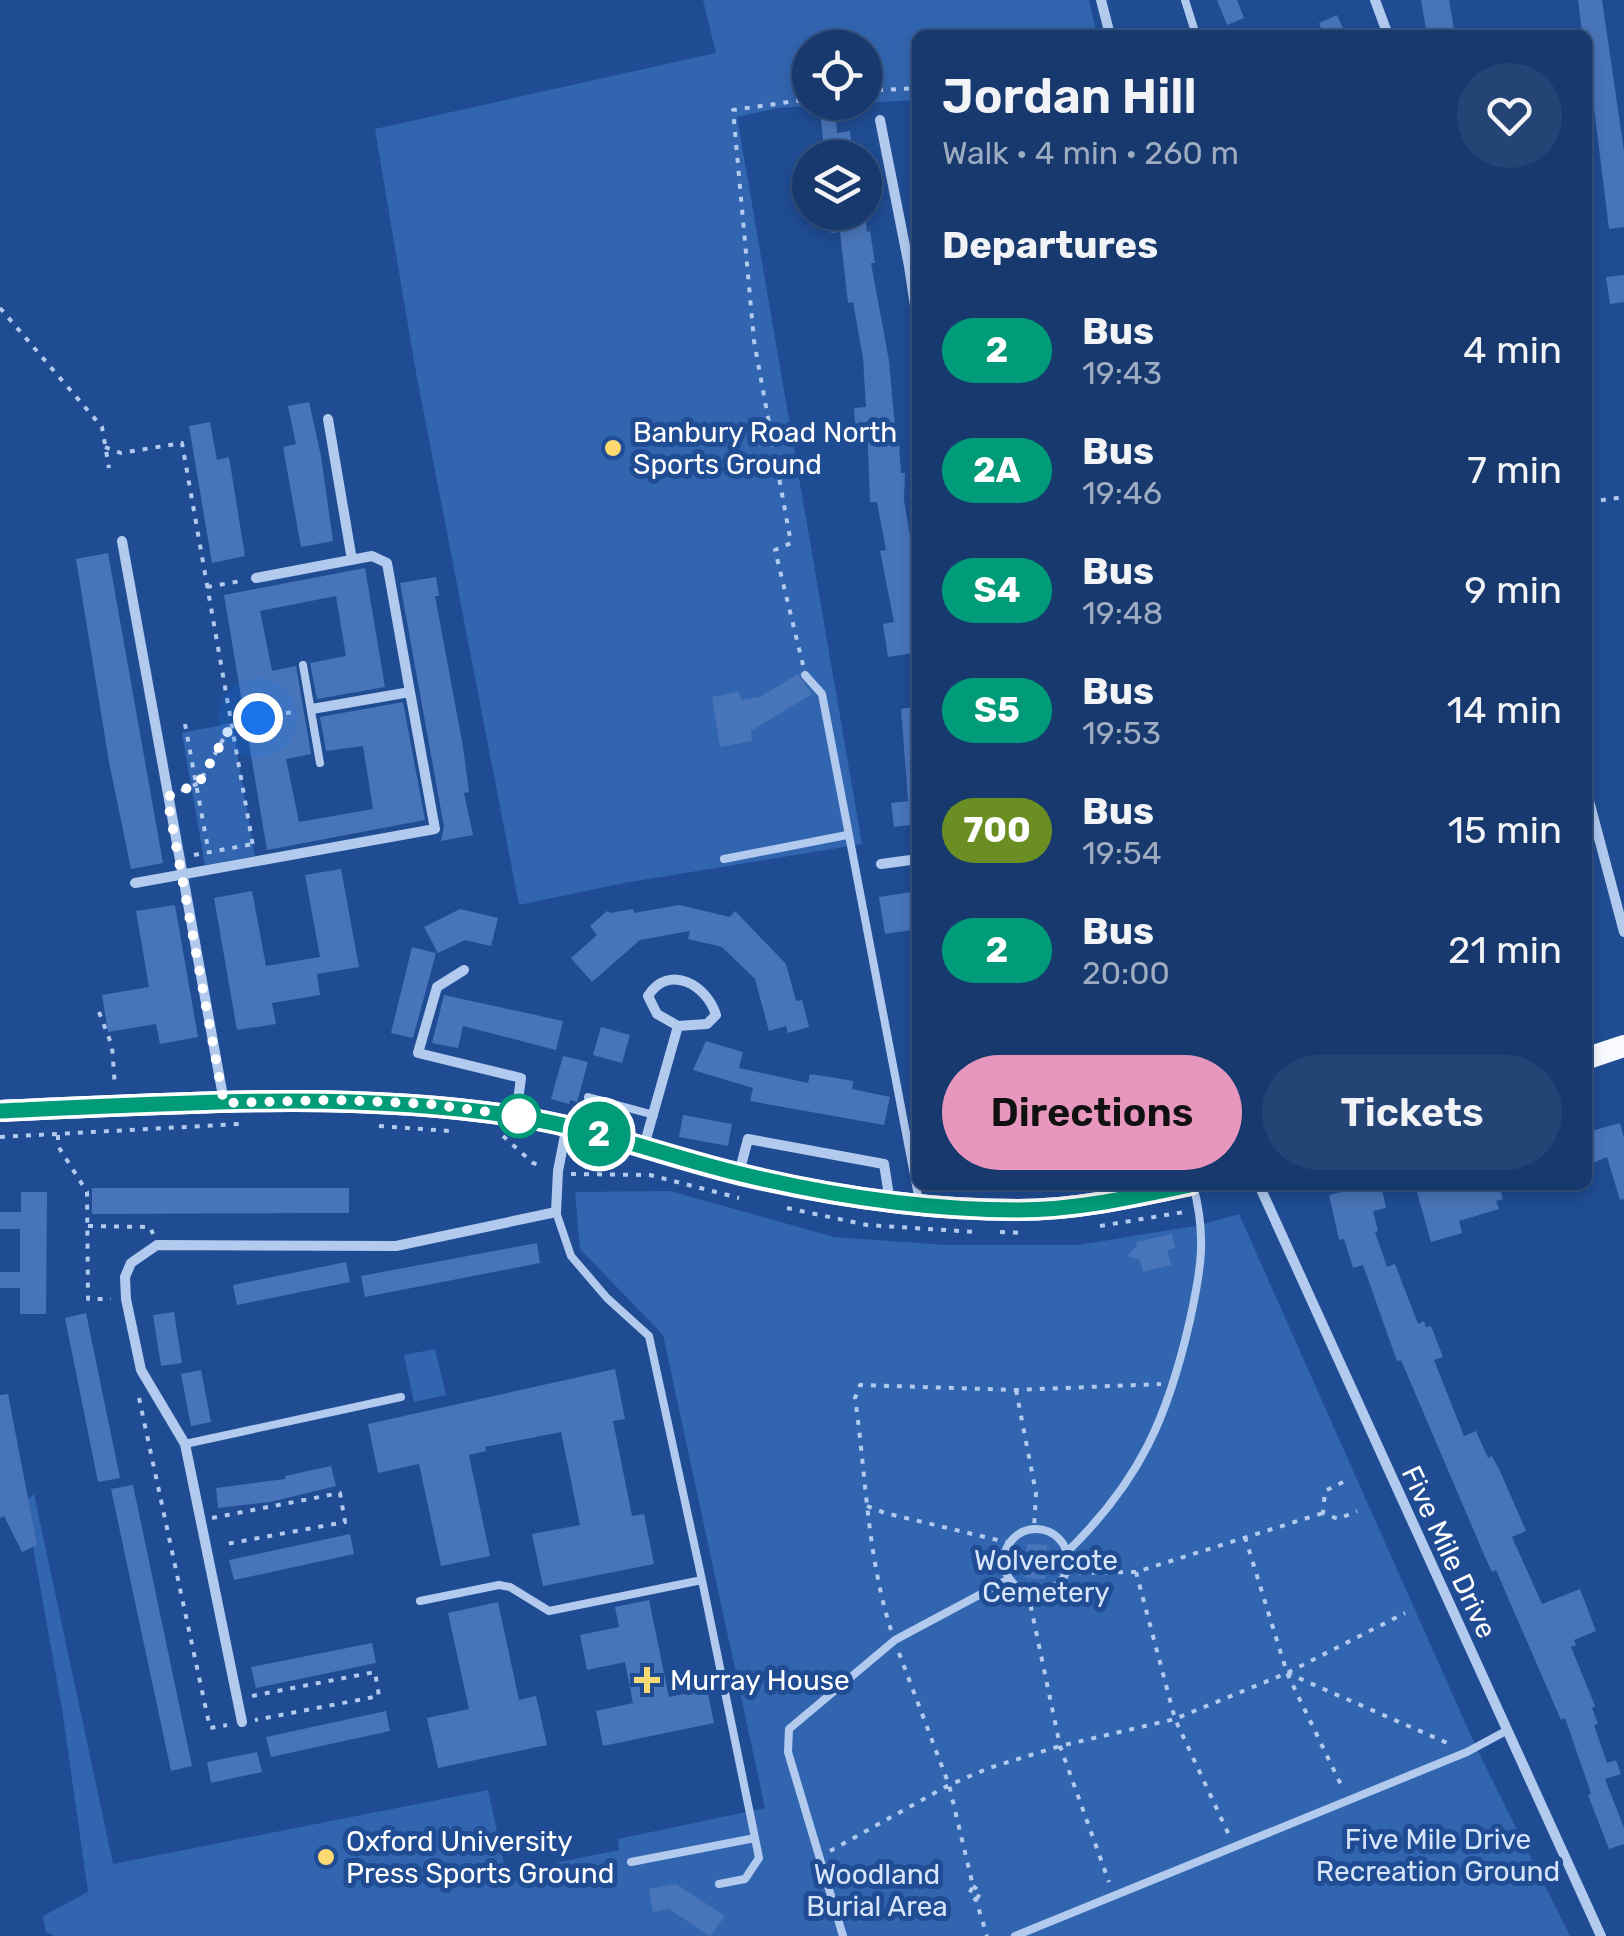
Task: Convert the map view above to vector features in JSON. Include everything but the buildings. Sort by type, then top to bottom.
[{"type":"main road","points":[[1592,1057],[1624,1046]]},
{"type":"main road","points":[[0,1111],[306,1099],[429,1104],[509,1125],[566,1125],[738,1174],[890,1203],[1020,1210],[1119,1200],[1168,1190]]},
{"type":"street","points":[[1101,0],[1109,30]]},
{"type":"street","points":[[1375,0],[1386,30]]},
{"type":"street","points":[[880,120],[912,286]]},
{"type":"street","points":[[328,419],[352,560]]},
{"type":"street","points":[[122,541],[224,1103]]},
{"type":"street","points":[[134,883],[435,829],[387,564],[372,556],[256,578]]},
{"type":"street","points":[[312,709],[410,692]]},
{"type":"street","points":[[1592,812],[1624,932]]},
{"type":"street","points":[[882,864],[912,860]]},
{"type":"street","points":[[464,970],[437,987],[418,1053],[521,1078],[509,1125]]},
{"type":"street","points":[[675,978],[696,984],[712,1002],[716,1015],[707,1024],[678,1026],[657,1014],[648,996],[655,986],[675,978]]},
{"type":"street","points":[[644,1146],[678,1026]]},
{"type":"street","points":[[242,1722],[185,1444],[141,1370],[126,1299],[130,1262],[157,1245],[396,1246],[556,1212],[566,1125]]},
{"type":"street","points":[[738,1174],[748,1139],[884,1164],[890,1203]]},
{"type":"street","name":"Five Mile Drive","points":[[1261,1190],[1602,1936]]},
{"type":"lane","points":[[1184,0],[1194,30]]},
{"type":"lane","points":[[302,666],[320,763]]},
{"type":"lane","points":[[805,674],[822,694],[912,1169]]},
{"type":"lane","points":[[724,859],[847,836]]},
{"type":"lane","points":[[588,1097],[654,1115]]},
{"type":"lane","points":[[916,1190],[919,1205]]},
{"type":"lane","points":[[1067,1552],[1102,1518],[1130,1478],[1156,1432],[1176,1383],[1203,1262],[1202,1224],[1193,1190]]},
{"type":"lane","points":[[556,1212],[571,1256],[607,1298],[649,1336],[760,1858],[745,1880],[720,1884]]},
{"type":"lane","points":[[185,1444],[401,1397]]},
{"type":"lane","points":[[1034,1529],[1057,1536],[1067,1552],[1066,1573],[1052,1590],[1028,1593],[1009,1579],[1004,1558],[1010,1542],[1034,1529]]},
{"type":"lane","points":[[842,1936],[788,1752],[789,1729],[894,1640],[1009,1579]]},
{"type":"lane","points":[[420,1601],[499,1585],[510,1587],[549,1610],[702,1580]]},
{"type":"lane","points":[[1016,1936],[1467,1752],[1506,1731]]},
{"type":"lane","points":[[631,1862],[755,1838]]},
{"type":"path","points":[[882,90],[912,88]]},
{"type":"path","points":[[792,102],[733,110],[754,342],[790,543],[775,550],[805,674]]},
{"type":"path","points":[[0,308],[102,427],[109,468]]},
{"type":"path","points":[[105,447],[121,453],[182,442],[256,861]]},
{"type":"path","points":[[1592,501],[1624,497]]},
{"type":"path","points":[[207,587],[256,578]]},
{"type":"path","points":[[232,724],[312,709]]},
{"type":"path","points":[[185,724],[211,869]]},
{"type":"path","points":[[167,797],[196,784],[232,724]]},
{"type":"path","points":[[179,858],[253,844]]},
{"type":"path","points":[[99,1012],[112,1046],[115,1107]]},
{"type":"path","points":[[0,1137],[251,1124]]},
{"type":"path","points":[[364,1125],[462,1132]]},
{"type":"path","points":[[509,1125],[534,1163]]},
{"type":"path","points":[[58,1135],[58,1146],[87,1192],[88,1299],[126,1299]]},
{"type":"path","points":[[576,1176],[612,1173]]},
{"type":"path","points":[[88,1226],[150,1227],[157,1245]]},
{"type":"path","points":[[141,1370],[135,1380],[210,1728],[380,1696],[375,1672],[238,1698]]},
{"type":"path","points":[[987,1936],[976,1900],[969,1894],[973,1886],[949,1785],[882,1600],[866,1506],[855,1398],[860,1384],[1016,1390],[1176,1383]]},
{"type":"path","points":[[1016,1390],[1036,1493],[1034,1529]]},
{"type":"path","points":[[1323,1512],[1325,1491],[1344,1482]]},
{"type":"path","points":[[201,1520],[340,1493],[346,1522],[207,1548]]},
{"type":"path","points":[[866,1506],[1010,1542]]},
{"type":"path","points":[[1066,1573],[1136,1572],[1323,1512],[1338,1519],[1357,1511]]},
{"type":"path","points":[[1245,1538],[1287,1673],[1348,1799]]},
{"type":"path","points":[[1136,1572],[1174,1719],[1234,1846]]},
{"type":"path","points":[[1028,1593],[1060,1746],[1114,1896]]},
{"type":"path","points":[[820,1857],[949,1785],[1060,1746],[1174,1719],[1287,1673],[1405,1613]]},
{"type":"path","points":[[1287,1673],[1467,1752]]},
{"type":"green space","name":"Banbury Road North Sports Ground","points":[[703,0],[1089,0],[1096,30],[912,30],[912,100],[882,102],[882,30],[792,30],[792,107],[737,117],[862,844],[624,883],[519,905],[415,367],[375,129],[716,53]]},
{"type":"green space","points":[[232,723],[255,856],[205,865],[182,733]]},
{"type":"green space","name":"Wolvercote Cemetery","points":[[670,1191],[834,1237],[945,1245],[1079,1245],[1200,1225],[1239,1214],[1476,1747],[1570,1936],[55,1936],[46,1932],[43,1916],[88,1892],[62,1709],[25,1502],[34,1494],[113,1864],[488,1790],[506,1873],[619,1850],[618,1839],[765,1808],[663,1335],[580,1249],[575,1192]]},
{"type":"green space","points":[[435,1349],[446,1395],[414,1402],[404,1355]]},
{"type":"bus line","name":"2","points":[[0,1111],[306,1099],[429,1104],[566,1125],[738,1174],[890,1203],[1020,1210],[1119,1200],[1166,1190]]},
{"type":"place","name":"Banbury Road North Sports Ground","points":[[613,448]]},
{"type":"place","name":"Murray House","points":[[647,1680]]},
{"type":"place","name":"Oxford University Press Sports Ground","points":[[326,1857]]},
{"type":"route","points":[[258,718],[232,724],[199,783],[167,797],[224,1103],[306,1099],[429,1104],[519,1116]]},
{"type":"park label","name":"Five Mile Drive Recreation Ground","points":[[1438,1855]]},
{"type":"park label","name":"Woodland Burial Area","points":[[877,1890]]}]
